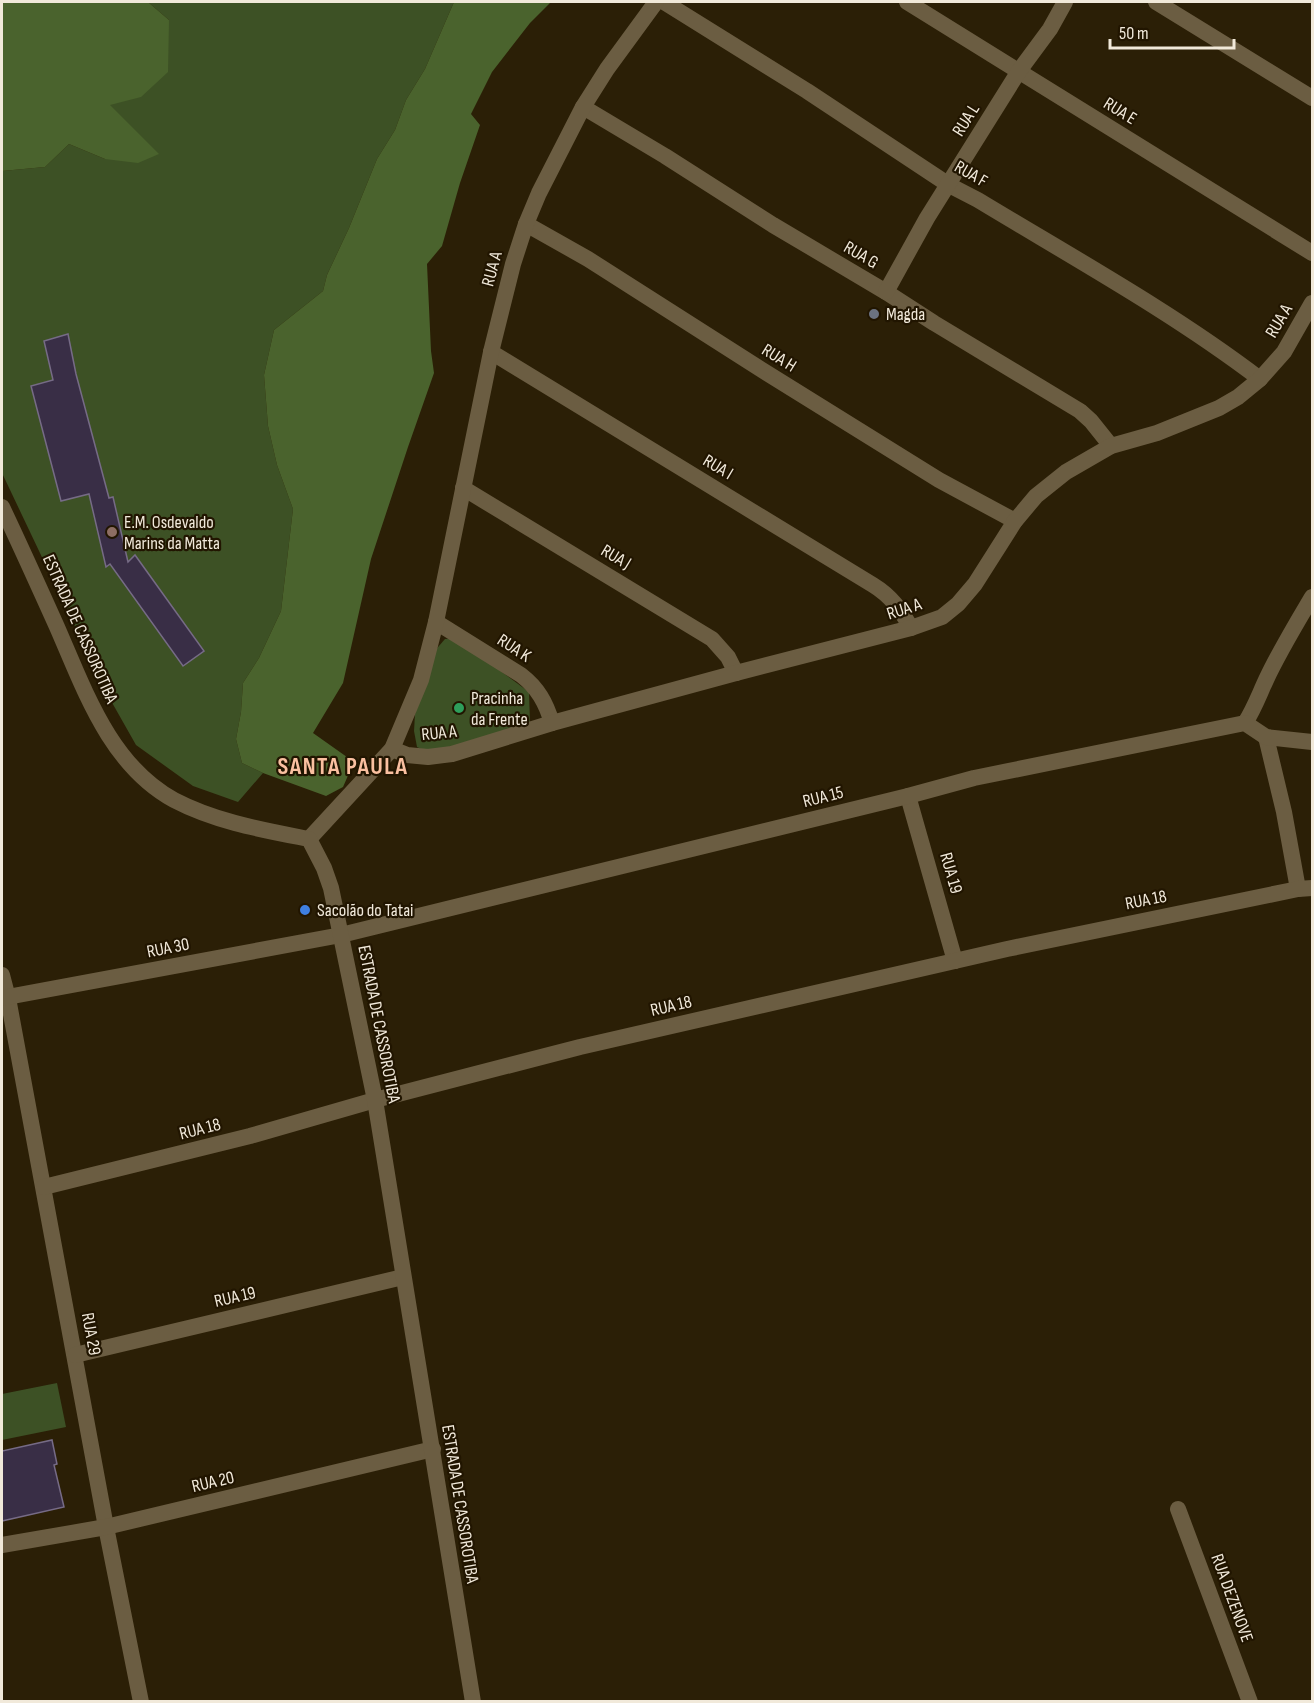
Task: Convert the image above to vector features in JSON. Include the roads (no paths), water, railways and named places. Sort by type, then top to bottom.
[{"type":"street","name":"RUA A","points":[[309,839],[392,749],[421,680],[436,622],[491,352],[525,224],[583,107],[607,69],[656,2]]},
{"type":"street","name":"RUA F","points":[[663,2],[807,91],[949,185],[1178,322],[1260,379]]},
{"type":"street","name":"RUA E","points":[[907,2],[1312,253]]},
{"type":"street","name":"RUA L","points":[[886,292],[927,218],[1065,2]]},
{"type":"street","points":[[1156,2],[1312,98]]},
{"type":"street","name":"RUA G","points":[[583,107],[1080,411],[1111,446]]},
{"type":"street","name":"RUA H","points":[[525,224],[588,259],[939,480],[1015,521]]},
{"type":"street","name":"RUA A","points":[[392,749],[428,757],[452,754],[552,723],[911,628],[942,616],[958,604],[975,584],[1015,521],[1036,495],[1066,472],[1111,446],[1157,433],[1219,408],[1238,397],[1260,379],[1284,352],[1312,303]]},
{"type":"street","name":"RUA I","points":[[491,352],[886,593],[896,603],[911,628]]},
{"type":"street","name":"RUA J","points":[[463,488],[712,639],[728,657],[736,673]]},
{"type":"street","name":"ESTRADA DE CASSOROTIBA","points":[[2,507],[87,696],[111,741],[140,776],[173,799],[200,812],[224,820],[309,839],[324,868],[331,888],[375,1100],[473,1701]]},
{"type":"street","points":[[1312,597],[1280,653],[1245,723],[1266,737],[1312,742]]},
{"type":"street","name":"RUA K","points":[[436,622],[511,668],[531,683],[546,705],[552,723]]},
{"type":"street","name":"RUA 15","points":[[341,935],[974,778],[1245,723]]},
{"type":"street","points":[[1266,737],[1305,888]]},
{"type":"street","name":"RUA 19","points":[[908,796],[955,961]]},
{"type":"street","name":"RUA 18","points":[[44,1187],[250,1136],[375,1100],[580,1047],[1042,941],[1305,888]]},
{"type":"street","name":"RUA 30","points":[[5,998],[341,935]]},
{"type":"street","name":"RUA 29","points":[[2,975],[141,1701]]},
{"type":"street","name":"RUA 19","points":[[75,1354],[403,1277]]},
{"type":"street","name":"RUA 20","points":[[2,1545],[106,1527],[433,1449]]},
{"type":"street","name":"RUA DEZENOVE","points":[[1178,1509],[1250,1701]]},
{"type":"place","name":"Magda","points":[[874,314]]},
{"type":"place","name":"E.M. Osdevaldo Marins da Matta","points":[[112,532]]},
{"type":"place","name":"Pracinha da Frente","points":[[459,708]]},
{"type":"place","name":"Sacolão do Tatai","points":[[305,910]]},
{"type":"district","name":"SANTA PAULA","points":[[343,766]]}]
